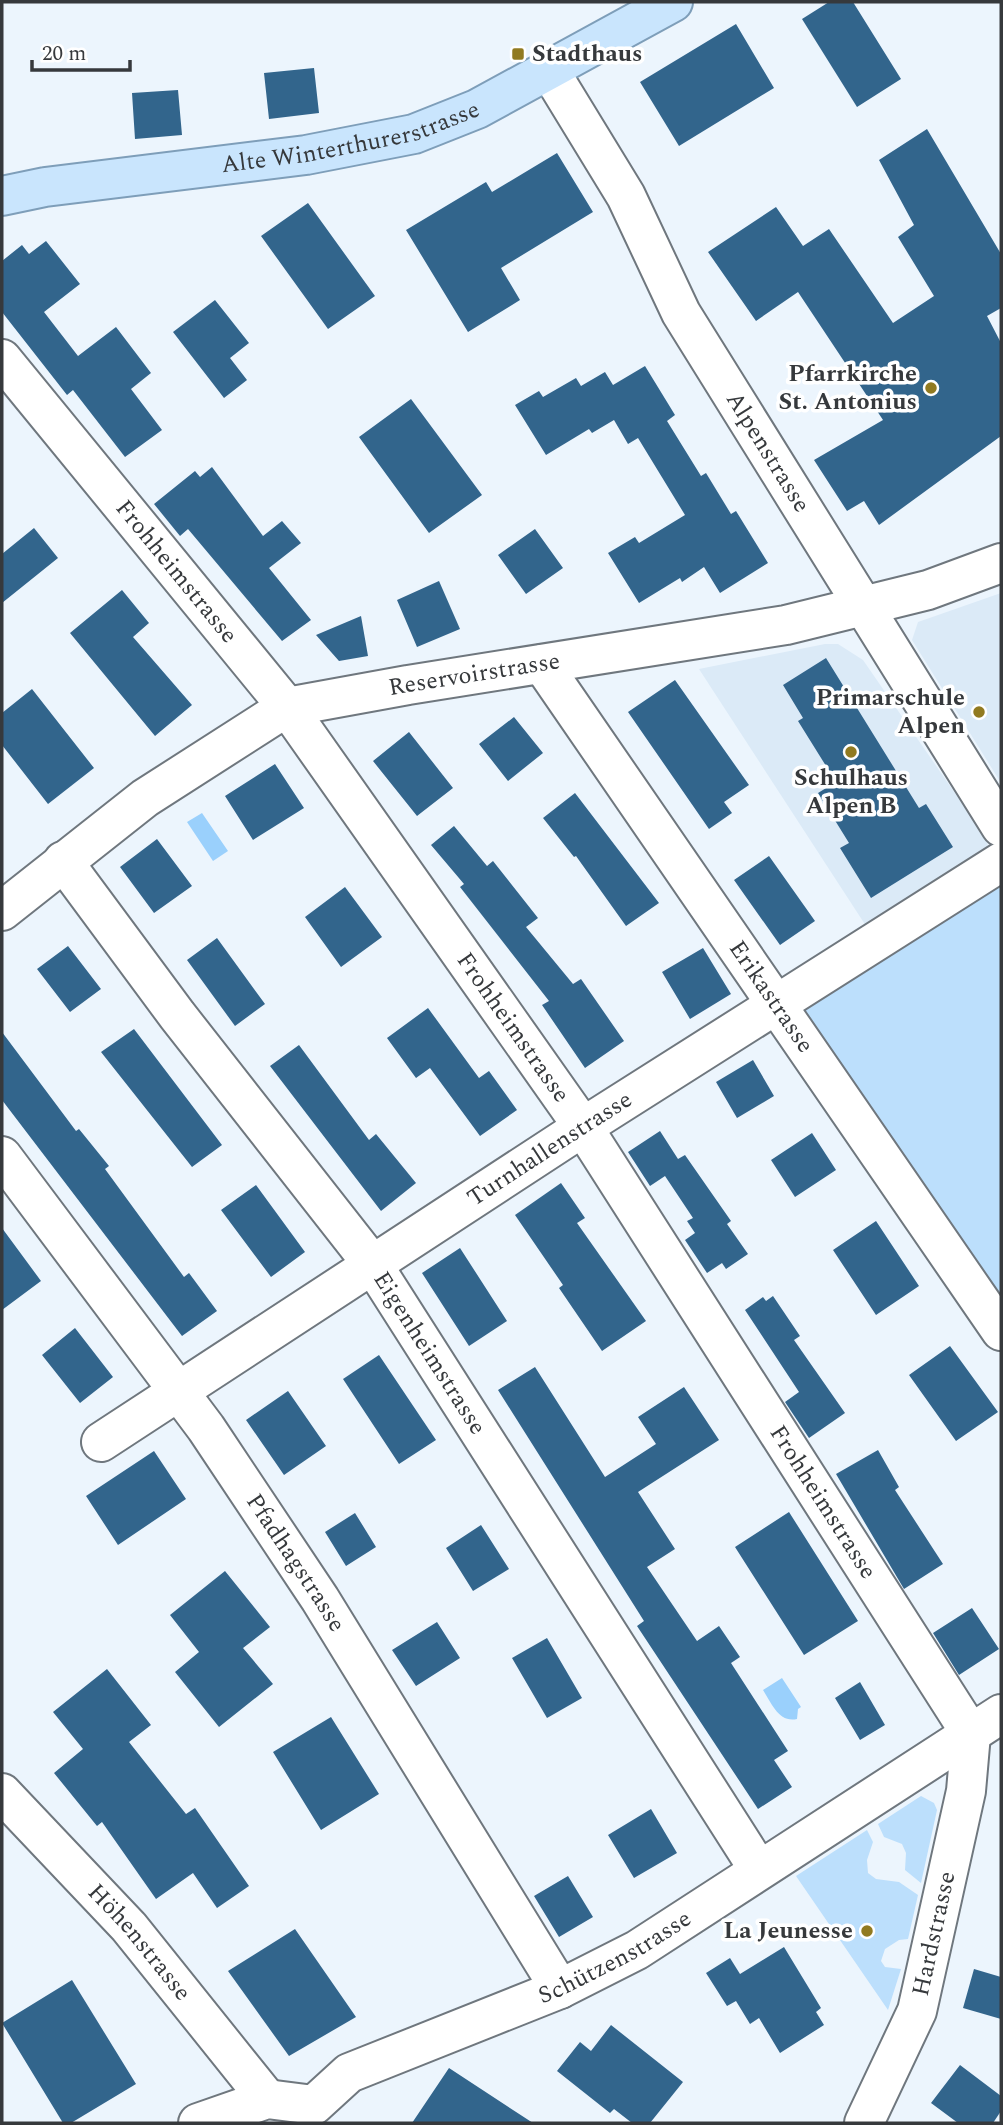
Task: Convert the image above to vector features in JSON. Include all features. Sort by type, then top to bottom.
[{"type":"main road","name":"Alte Winterthurerstrasse","points":[[2,196],[45,187],[306,155],[414,134],[477,109],[549,70],[632,11],[673,2]]},
{"type":"street","name":"Alpenstrasse","points":[[549,70],[626,195],[681,313],[861,607],[1001,827]]},
{"type":"street","name":"Frohheimstrasse","points":[[2,359],[288,707],[583,1127],[986,1724]]},
{"type":"street","name":"Reservoirstrasse","points":[[2,911],[145,798],[288,707],[786,625],[928,590],[1001,563]]},
{"type":"street","name":"Erikastrasse","points":[[542,664],[1001,1331]]},
{"type":"street","name":"Eigenheimstrasse","points":[[63,861],[177,1014],[373,1265],[759,1870]]},
{"type":"street","name":"Turnhallenstrasse","points":[[101,1442],[583,1127],[1001,862]]},
{"type":"street","name":"Pfadhagstrasse","points":[[2,1156],[180,1391],[320,1599],[560,1989]]},
{"type":"street","name":"Schützenstrasse","points":[[198,2123],[267,2099],[319,2114],[349,2073],[560,1989],[637,1950],[986,1724]]},
{"type":"street","name":"Hardstrasse","points":[[881,2118],[917,2011],[966,1791],[986,1724]]},
{"type":"street","name":"Höhenstrasse","points":[[2,1793],[129,1927],[267,2099]]},
{"type":"shaded area","name":"Primarschule Alpen","points":[[1001,593],[1001,783],[912,640],[918,622]]},
{"type":"shaded area","points":[[825,644],[838,644],[863,660],[988,841],[987,849],[868,929],[699,669]]},
{"type":"shaded area","points":[[202,813],[228,851],[213,861],[187,822]]},
{"type":"shaded area","points":[[1001,879],[1001,1300],[801,1009]]},
{"type":"shaded area","points":[[782,1678],[801,1707],[798,1709],[797,1719],[781,1715],[763,1690]]},
{"type":"shaded area","points":[[921,1796],[934,1803],[937,1810],[921,1883],[905,1870],[906,1853],[902,1844],[884,1837],[878,1824]]},
{"type":"shaded area","points":[[867,1830],[873,1842],[867,1860],[868,1873],[876,1879],[899,1882],[918,1895],[908,1939],[899,1940],[885,1949],[881,1961],[885,1967],[901,1969],[888,2010],[796,1876]]},
{"type":"building","points":[[829,2],[853,2],[901,79],[857,107],[802,19]]},
{"type":"building","points":[[736,24],[774,88],[679,146],[640,82]]},
{"type":"building","points":[[314,68],[319,113],[269,119],[264,73]]},
{"type":"building","points":[[178,90],[182,135],[135,139],[132,93]]},
{"type":"building","points":[[927,129],[1001,254],[1001,308],[987,316],[1001,343],[1001,436],[879,525],[864,501],[847,511],[814,460],[883,420],[798,292],[756,321],[708,252],[776,207],[803,246],[829,229],[893,323],[934,296],[898,237],[914,225],[879,160]]},
{"type":"building","points":[[557,153],[593,212],[501,268],[520,300],[468,332],[406,230],[486,182],[492,192]]},
{"type":"building","points":[[308,203],[375,296],[328,329],[261,236]]},
{"type":"building","points":[[46,241],[80,284],[44,312],[78,356],[116,327],[151,373],[131,389],[162,430],[125,457],[73,390],[67,395],[2,312],[2,261],[22,245],[29,254]]},
{"type":"building","points":[[215,300],[249,343],[230,358],[247,380],[224,398],[173,332]]},
{"type":"building","points":[[645,366],[675,415],[667,421],[701,476],[706,473],[731,514],[736,511],[768,563],[720,593],[704,567],[682,582],[680,578],[639,603],[608,553],[635,537],[639,543],[685,515],[638,438],[628,444],[614,420],[592,433],[589,429],[546,455],[515,405],[539,391],[543,397],[576,378],[581,386],[605,372],[613,385]]},
{"type":"building","points":[[411,399],[482,495],[429,533],[359,437]]},
{"type":"building","points":[[212,467],[263,536],[282,521],[301,543],[269,568],[311,620],[282,641],[188,529],[180,536],[154,504],[195,471],[200,477]]},
{"type":"building","points":[[34,528],[58,558],[2,603],[2,554]]},
{"type":"building","points":[[535,529],[563,568],[526,594],[498,555]]},
{"type":"building","points":[[439,581],[460,629],[417,647],[397,600]]},
{"type":"building","points":[[122,590],[149,623],[133,637],[192,705],[155,736],[70,633]]},
{"type":"building","points":[[361,616],[368,656],[339,661],[316,635]]},
{"type":"building","name":"Schulhaus Alpen B","points":[[826,658],[919,808],[926,804],[953,847],[871,898],[840,848],[849,843],[818,793],[836,782],[798,721],[803,718],[783,685]]},
{"type":"building","points":[[675,680],[749,785],[724,802],[732,813],[709,829],[628,712]]},
{"type":"building","points":[[32,689],[94,768],[48,804],[2,745],[2,713]]},
{"type":"building","points":[[514,717],[543,753],[508,781],[479,744]]},
{"type":"building","points":[[409,732],[453,788],[417,816],[373,761]]},
{"type":"building","points":[[275,764],[304,808],[253,840],[225,796]]},
{"type":"building","points":[[575,793],[659,903],[626,926],[576,856],[574,857],[543,818]]},
{"type":"building","points":[[454,826],[487,866],[493,861],[538,918],[526,927],[573,984],[581,979],[624,1041],[585,1068],[542,1005],[549,1001],[460,887],[464,884],[431,845]]},
{"type":"building","points":[[157,839],[192,886],[154,913],[120,867]]},
{"type":"building","points":[[769,856],[815,921],[780,945],[734,880]]},
{"type":"building","points":[[345,887],[382,937],[341,967],[305,917]]},
{"type":"building","points":[[217,938],[265,1004],[235,1026],[187,960]]},
{"type":"building","points":[[68,946],[101,989],[70,1012],[37,969]]},
{"type":"building","points":[[703,948],[731,994],[690,1019],[662,972]]},
{"type":"building","points":[[428,1008],[479,1078],[489,1071],[517,1110],[480,1136],[430,1068],[416,1078],[387,1038]]},
{"type":"building","points":[[134,1029],[222,1145],[192,1167],[101,1052]]},
{"type":"building","points":[[2,1032],[76,1131],[79,1129],[109,1166],[105,1169],[184,1277],[189,1273],[217,1311],[182,1336],[2,1100]]},
{"type":"building","points":[[299,1045],[369,1140],[376,1134],[416,1183],[381,1211],[270,1066]]},
{"type":"building","points":[[753,1060],[774,1096],[737,1118],[716,1082]]},
{"type":"building","points":[[660,1131],[678,1159],[685,1155],[731,1221],[727,1224],[748,1254],[726,1269],[722,1263],[707,1273],[685,1240],[695,1233],[687,1221],[693,1218],[665,1176],[650,1186],[628,1152]]},
{"type":"building","points":[[812,1133],[836,1170],[795,1197],[771,1160]]},
{"type":"building","points":[[561,1183],[585,1218],[577,1223],[646,1321],[602,1351],[559,1288],[563,1285],[515,1215]]},
{"type":"building","points":[[256,1185],[305,1252],[271,1277],[221,1210]]},
{"type":"building","points":[[876,1221],[919,1286],[876,1315],[833,1250]]},
{"type":"building","points":[[2,1228],[41,1281],[2,1310]]},
{"type":"building","points":[[460,1248],[507,1321],[469,1346],[422,1273]]},
{"type":"building","points":[[773,1296],[800,1336],[794,1340],[845,1413],[809,1438],[785,1402],[799,1392],[745,1310],[763,1297],[766,1301]]},
{"type":"building","points":[[75,1328],[113,1377],[80,1403],[42,1355]]},
{"type":"building","points":[[950,1346],[998,1412],[956,1441],[909,1375]]},
{"type":"building","points":[[379,1355],[436,1440],[399,1464],[343,1379]]},
{"type":"building","points":[[535,1367],[605,1477],[656,1444],[638,1417],[684,1387],[719,1440],[638,1492],[675,1549],[647,1567],[697,1641],[719,1626],[740,1657],[731,1663],[788,1751],[774,1760],[792,1787],[758,1809],[637,1626],[644,1621],[498,1390]]},
{"type":"building","points":[[288,1391],[326,1446],[284,1475],[246,1420]]},
{"type":"building","points":[[878,1450],[899,1487],[895,1490],[943,1564],[904,1589],[836,1474]]},
{"type":"building","points":[[154,1451],[186,1499],[118,1545],[86,1496]]},
{"type":"building","points":[[789,1512],[858,1621],[804,1655],[735,1547]]},
{"type":"building","points":[[355,1513],[376,1547],[346,1566],[325,1532]]},
{"type":"building","points":[[481,1525],[509,1569],[473,1591],[446,1548]]},
{"type":"building","points":[[225,1571],[270,1627],[243,1648],[273,1684],[219,1727],[175,1672],[199,1652],[170,1615]]},
{"type":"building","points":[[972,1608],[999,1649],[959,1675],[933,1633]]},
{"type":"building","points":[[437,1622],[460,1658],[416,1686],[392,1650]]},
{"type":"building","points":[[547,1638],[582,1698],[547,1718],[512,1658]]},
{"type":"building","points":[[107,1669],[151,1725],[129,1742],[186,1814],[195,1808],[249,1886],[217,1908],[193,1873],[156,1899],[102,1822],[97,1826],[54,1773],[83,1749],[53,1712]]},
{"type":"building","points":[[860,1682],[885,1725],[860,1740],[835,1698]]},
{"type":"building","points":[[331,1717],[379,1794],[321,1830],[273,1752]]},
{"type":"building","points":[[651,1809],[677,1853],[634,1878],[608,1835]]},
{"type":"building","points":[[568,1876],[593,1917],[559,1937],[534,1896]]},
{"type":"building","points":[[295,1929],[356,2017],[289,2056],[228,1971]]},
{"type":"building","points":[[784,1947],[821,2008],[816,2012],[824,2025],[780,2053],[759,2018],[750,2024],[736,2001],[727,2006],[706,1973],[730,1958],[740,1974]]},
{"type":"building","points":[[974,1969],[1001,1977],[1001,2019],[963,2008]]},
{"type":"building","points":[[72,1980],[136,2084],[71,2123],[63,2123],[2,2023]]},
{"type":"building","points":[[611,2025],[683,2082],[650,2123],[632,2123],[614,2109],[610,2113],[557,2071],[580,2042],[591,2051]]},
{"type":"building","points":[[960,2065],[1001,2096],[1001,2111],[993,2123],[958,2123],[931,2103]]},
{"type":"building","points":[[449,2068],[533,2123],[412,2123]]},
{"type":"place","name":"Stadthaus","points":[[518,54]]},
{"type":"place","name":"Pfarrkirche St. Antonius","points":[[931,388]]},
{"type":"place","name":"Primarschule Alpen","points":[[979,712]]},
{"type":"place","name":"Schulhaus Alpen B","points":[[851,752]]},
{"type":"place","name":"La Jeunesse","points":[[867,1931]]}]
